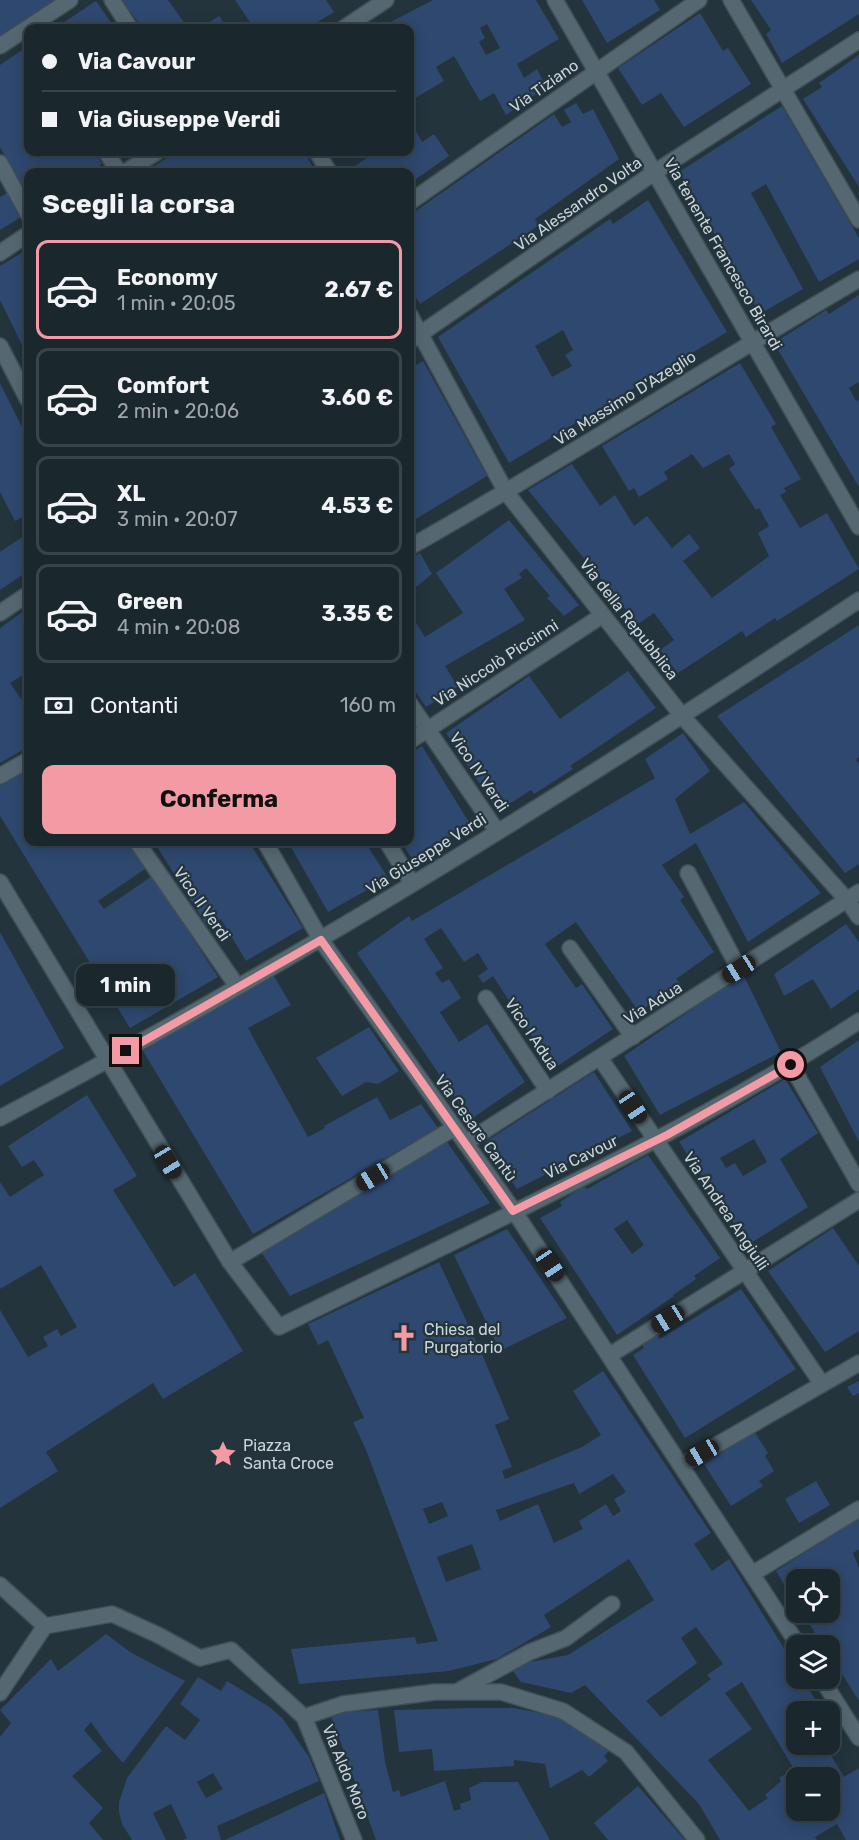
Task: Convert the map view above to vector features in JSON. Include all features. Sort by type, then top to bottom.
[{"type":"street","points":[[33,24],[70,0]]},
{"type":"street","points":[[112,0],[127,24]]},
{"type":"street","points":[[350,24],[386,0]]},
{"type":"street","name":"Via tenente Francesco Birardi","points":[[555,0],[859,526]]},
{"type":"street","name":"Via Tiziano","points":[[414,199],[699,0]]},
{"type":"street","points":[[731,0],[859,220]]},
{"type":"street","points":[[0,46],[24,30]]},
{"type":"street","name":"Via Alessandro Volta","points":[[415,338],[656,172],[859,40]]},
{"type":"street","points":[[131,168],[151,156]]},
{"type":"street","points":[[0,163],[24,207]]},
{"type":"street","points":[[0,253],[24,237]]},
{"type":"street","name":"Via Massimo D'Azeglio","points":[[414,545],[506,492],[752,341],[859,279]]},
{"type":"street","name":"Via della Repubblica","points":[[415,338],[506,492],[683,717],[853,896],[859,917]]},
{"type":"street","points":[[0,346],[24,392]]},
{"type":"street","points":[[0,613],[24,597]]},
{"type":"street","name":"Via Giuseppe Verdi","points":[[0,1118],[107,1062],[321,940],[683,717],[859,600]]},
{"type":"street","name":"Via Niccolò Piccinni","points":[[414,738],[603,615]]},
{"type":"street","name":"Vico IV Verdi","points":[[414,710],[497,831]]},
{"type":"street","points":[[0,776],[24,762]]},
{"type":"street","name":"Vico II Verdi","points":[[140,846],[237,986]]},
{"type":"street","name":"Via Cesare Cantù","points":[[267,846],[321,940],[513,1211],[610,1355],[792,1635]]},
{"type":"street","points":[[389,846],[412,883]]},
{"type":"street","points":[[688,873],[739,969]]},
{"type":"street","points":[[0,882],[230,1262],[454,1128]]},
{"type":"street","name":"Via Adua","points":[[465,1143],[853,896]]},
{"type":"street","points":[[570,948],[633,1037]]},
{"type":"street","name":"Vico I Adua","points":[[486,998],[548,1091]]},
{"type":"street","name":"Via Cavour","points":[[230,1262],[279,1326],[656,1140],[791,1065],[859,1021]]},
{"type":"street","name":"Via Andrea Angiulli","points":[[600,1058],[822,1384]]},
{"type":"street","points":[[791,1065],[859,1184]]},
{"type":"street","points":[[610,1355],[859,1200]]},
{"type":"street","points":[[682,1465],[859,1363]]},
{"type":"street","points":[[752,1574],[859,1509]]},
{"type":"street","points":[[0,1585],[45,1626]]},
{"type":"street","points":[[458,1692],[530,1652],[566,1638],[612,1604]]},
{"type":"street","points":[[0,1693],[45,1626],[112,1614],[200,1658],[231,1650],[304,1718],[343,1704],[435,1692],[501,1692],[563,1711],[626,1752],[697,1840]]},
{"type":"street","points":[[830,1689],[854,1719],[859,1738]]},
{"type":"street","name":"Via Aldo Moro","points":[[304,1718],[354,1840]]},
{"type":"building","points":[[0,0],[57,0],[0,36]]},
{"type":"building","points":[[122,0],[168,0],[185,24],[139,24]]},
{"type":"building","points":[[235,0],[326,0],[334,12],[314,24],[251,24]]},
{"type":"building","points":[[433,0],[536,0],[559,39],[517,64],[524,78],[537,69],[546,87],[506,115],[494,93],[480,101],[454,56],[436,67],[444,81],[414,99],[414,24],[387,24]],"holes":[[[487,24],[500,48],[486,55],[479,42],[485,38],[480,28]]]},
{"type":"building","points":[[582,0],[654,0],[660,10],[607,43]]},
{"type":"building","points":[[751,0],[859,0],[859,14],[782,63],[766,34],[771,30]]},
{"type":"building","points":[[96,1],[112,24],[61,24]]},
{"type":"building","points":[[700,13],[723,51],[728,48],[751,84],[684,127],[661,93],[642,105],[618,68]]},
{"type":"building","points":[[219,16],[224,24],[206,24]]},
{"type":"building","points":[[24,49],[24,156],[97,156],[102,164],[96,168],[24,168],[24,190],[0,147],[0,65]]},
{"type":"building","points":[[859,55],[859,187],[803,99],[822,87],[819,83]]},
{"type":"building","points":[[576,103],[583,114],[593,109],[619,159],[535,219],[538,226],[420,304],[414,294],[414,212],[554,114],[562,127],[571,122],[564,110]]},
{"type":"building","points":[[782,106],[859,238],[859,259],[819,282],[766,184],[751,193],[803,289],[760,314],[679,172]]},
{"type":"building","points":[[414,127],[422,142],[434,134],[449,156],[414,180],[414,168],[352,168],[370,156],[414,156]]},
{"type":"building","points":[[170,156],[306,156],[314,168],[151,168]]},
{"type":"building","points":[[7,193],[21,217],[0,230],[0,197]]},
{"type":"building","points":[[648,200],[727,332],[509,463],[438,337],[610,219],[613,224]],"holes":[[[563,330],[573,350],[565,355],[572,366],[552,377],[535,346]]]},
{"type":"building","points":[[24,251],[24,349],[0,300],[0,266]]},
{"type":"building","points":[[859,295],[859,382],[849,388],[856,401],[859,400],[859,487],[774,343],[826,310],[829,314]]},
{"type":"building","points":[[423,361],[487,476],[414,520],[414,452],[416,451],[414,447],[414,367]]},
{"type":"building","points":[[740,363],[776,424],[771,427],[801,479],[784,488],[786,492],[780,495],[800,528],[827,513],[859,569],[777,621],[775,618],[746,637],[742,631],[678,673],[660,650],[674,640],[654,613],[638,624],[528,490],[572,464],[600,506],[615,495],[634,526],[647,516],[672,548],[689,534],[700,548],[683,561],[712,598],[769,556],[758,533],[769,526],[759,508],[756,510],[729,469],[735,464],[729,454],[703,468],[692,454],[664,472],[668,479],[639,497],[634,488],[629,491],[602,446]]},
{"type":"building","points":[[0,383],[24,431],[24,516],[15,521],[0,492]]},
{"type":"building","points":[[509,520],[579,605],[564,616],[547,598],[550,596],[526,568],[519,574],[522,578],[504,589],[525,620],[445,666],[458,687],[426,707],[414,690],[414,619],[425,637],[463,613],[436,573]]},
{"type":"building","points":[[24,536],[24,574],[0,590],[0,552]]},
{"type":"building","points":[[420,553],[432,574],[414,589],[414,557]]},
{"type":"building","points":[[24,611],[24,674],[10,683],[24,703],[24,749],[0,763],[0,628]]},
{"type":"building","points":[[859,625],[859,757],[856,760],[859,764],[859,864],[845,873],[717,716]]},
{"type":"building","points":[[628,671],[656,708],[570,766],[573,769],[534,794],[531,790],[498,811],[446,733],[529,676],[560,719]]},
{"type":"building","points":[[683,733],[710,771],[675,799],[690,834],[744,802],[821,893],[748,942],[696,843],[662,865],[684,897],[680,900],[714,952],[676,979],[680,983],[639,1012],[576,922],[545,944],[576,988],[582,984],[613,1029],[553,1069],[493,976],[483,983],[478,976],[488,969],[478,953],[464,962],[441,928],[424,939],[443,968],[435,973],[442,983],[449,979],[461,998],[440,1012],[459,1042],[487,1024],[525,1082],[470,1120],[357,953],[409,916],[412,921],[655,778],[645,759]]},
{"type":"building","points":[[422,746],[470,824],[413,860],[404,846],[414,846],[414,751]]},
{"type":"building","points":[[24,767],[24,846],[133,846],[148,867],[98,901],[104,909],[152,876],[218,977],[130,1028],[0,816],[0,784]]},
{"type":"building","points":[[157,846],[252,846],[303,928],[246,961],[221,919],[207,926]]},
{"type":"building","points":[[290,846],[368,846],[388,878],[328,912]]},
{"type":"building","points":[[846,924],[859,942],[859,989],[831,1009],[813,979],[784,996],[774,974]]},
{"type":"building","points":[[0,932],[64,1048],[0,1086]]},
{"type":"building","points":[[271,971],[291,1005],[248,1028],[308,1137],[377,1097],[390,1120],[421,1104],[438,1128],[253,1234],[143,1051]]},
{"type":"building","points":[[743,974],[781,1052],[660,1115],[624,1056]]},
{"type":"building","points":[[369,1027],[399,1071],[378,1084],[366,1082],[342,1096],[316,1058]]},
{"type":"building","points":[[859,1040],[859,1142],[820,1067]]},
{"type":"building","points":[[594,1072],[632,1131],[517,1189],[485,1142]]},
{"type":"building","points":[[785,1079],[818,1133],[780,1159],[808,1207],[748,1245],[679,1142]],"holes":[[[754,1139],[767,1162],[743,1176],[735,1163],[726,1168],[720,1158]]]},
{"type":"building","points":[[87,1095],[137,1176],[113,1190],[174,1287],[195,1273],[243,1351],[163,1399],[153,1383],[46,1452],[58,1471],[0,1508],[0,1310],[28,1357],[48,1346],[43,1337],[57,1329],[61,1336],[77,1327],[41,1265],[0,1289],[0,1182],[10,1197],[44,1175],[34,1160],[22,1167],[8,1146]]},
{"type":"building","points":[[447,1142],[490,1203],[290,1296],[260,1250]]},
{"type":"building","points":[[648,1155],[720,1258],[694,1276],[696,1279],[674,1296],[617,1335],[540,1218],[562,1206],[560,1202],[584,1186],[587,1189]],"holes":[[[627,1220],[644,1245],[632,1254],[614,1229]]]},
{"type":"building","points":[[833,1228],[859,1266],[859,1331],[825,1352],[768,1271]]},
{"type":"building","points":[[507,1229],[567,1318],[500,1351],[454,1255]]},
{"type":"building","points":[[439,1262],[509,1419],[495,1425],[512,1467],[502,1471],[505,1479],[582,1447],[601,1435],[573,1391],[603,1371],[711,1533],[694,1544],[712,1571],[729,1559],[786,1652],[786,1689],[809,1689],[816,1701],[786,1701],[786,1755],[831,1755],[838,1767],[793,1767],[742,1682],[725,1693],[752,1729],[708,1760],[749,1811],[768,1798],[765,1795],[781,1781],[779,1778],[786,1774],[786,1821],[840,1821],[840,1770],[844,1777],[859,1768],[859,1840],[846,1840],[837,1824],[815,1837],[817,1840],[720,1840],[699,1804],[585,1685],[571,1693],[521,1682],[512,1670],[530,1662],[568,1655],[654,1600],[629,1559],[544,1615],[551,1627],[497,1659],[449,1671],[299,1684],[291,1649],[415,1637],[417,1644],[438,1641],[366,1450],[353,1422],[364,1418],[328,1340],[318,1345],[308,1324]],"holes":[[[613,1474],[626,1492],[614,1499],[621,1511],[613,1516],[606,1504],[579,1521],[583,1529],[554,1543],[538,1504],[500,1521],[496,1510],[574,1483],[579,1494]],[[442,1502],[448,1516],[429,1524],[423,1509]],[[472,1544],[481,1569],[446,1582],[437,1557]],[[696,1627],[723,1664],[707,1675],[711,1679],[661,1717],[646,1701],[697,1663],[681,1638]]]},
{"type":"building","points":[[741,1289],[796,1369],[685,1438],[633,1355],[644,1348],[642,1345],[657,1335],[660,1339]]},
{"type":"building","points":[[859,1381],[859,1393],[853,1396],[847,1387]]},
{"type":"building","points":[[754,1431],[768,1453],[765,1456],[774,1471],[759,1481],[763,1486],[731,1506],[704,1464]]},
{"type":"building","points":[[816,1481],[830,1505],[799,1523],[785,1499]]},
{"type":"building","points":[[859,1518],[859,1549],[853,1553],[859,1568],[859,1701],[840,1671],[840,1635],[816,1635],[809,1623],[840,1623],[840,1569],[786,1569],[786,1588],[776,1571]]},
{"type":"building","points":[[106,1634],[130,1652],[185,1681],[123,1763],[91,1722],[84,1730],[102,1751],[72,1776],[103,1808],[89,1823],[103,1840],[0,1840],[0,1737],[11,1723],[0,1710],[51,1659],[58,1671]]},
{"type":"building","points":[[198,1677],[221,1691],[227,1681],[271,1708],[283,1719],[309,1757],[319,1781],[217,1826],[221,1840],[183,1840],[187,1838],[171,1804],[153,1813],[166,1840],[132,1840],[122,1824],[119,1812],[119,1802],[127,1778],[166,1726],[185,1740],[200,1720],[180,1704]],"holes":[[[213,1773],[223,1789],[206,1798],[197,1782]]]},
{"type":"building","points":[[514,1708],[551,1715],[570,1722],[609,1751],[604,1756],[608,1761],[589,1777],[582,1770],[550,1788],[545,1764],[514,1760],[514,1766],[434,1771],[432,1749],[399,1752],[394,1710]]},
{"type":"building","points":[[378,1710],[385,1762],[393,1792],[399,1790],[401,1797],[445,1781],[454,1811],[461,1809],[460,1804],[471,1800],[469,1788],[482,1782],[518,1782],[550,1840],[376,1840],[330,1713]]},
{"type":"building","points":[[638,1786],[685,1840],[608,1840],[594,1823]]},
{"type":"building","points":[[324,1793],[340,1840],[225,1840]]},
{"type":"place","name":"Chiesa del Purgatorio","points":[[404,1338]]},
{"type":"place","name":"Piazza Santa Croce","points":[[223,1454]]},
{"type":"route","points":[[126,1051],[321,940],[513,1211],[667,1135],[791,1065]]}]
